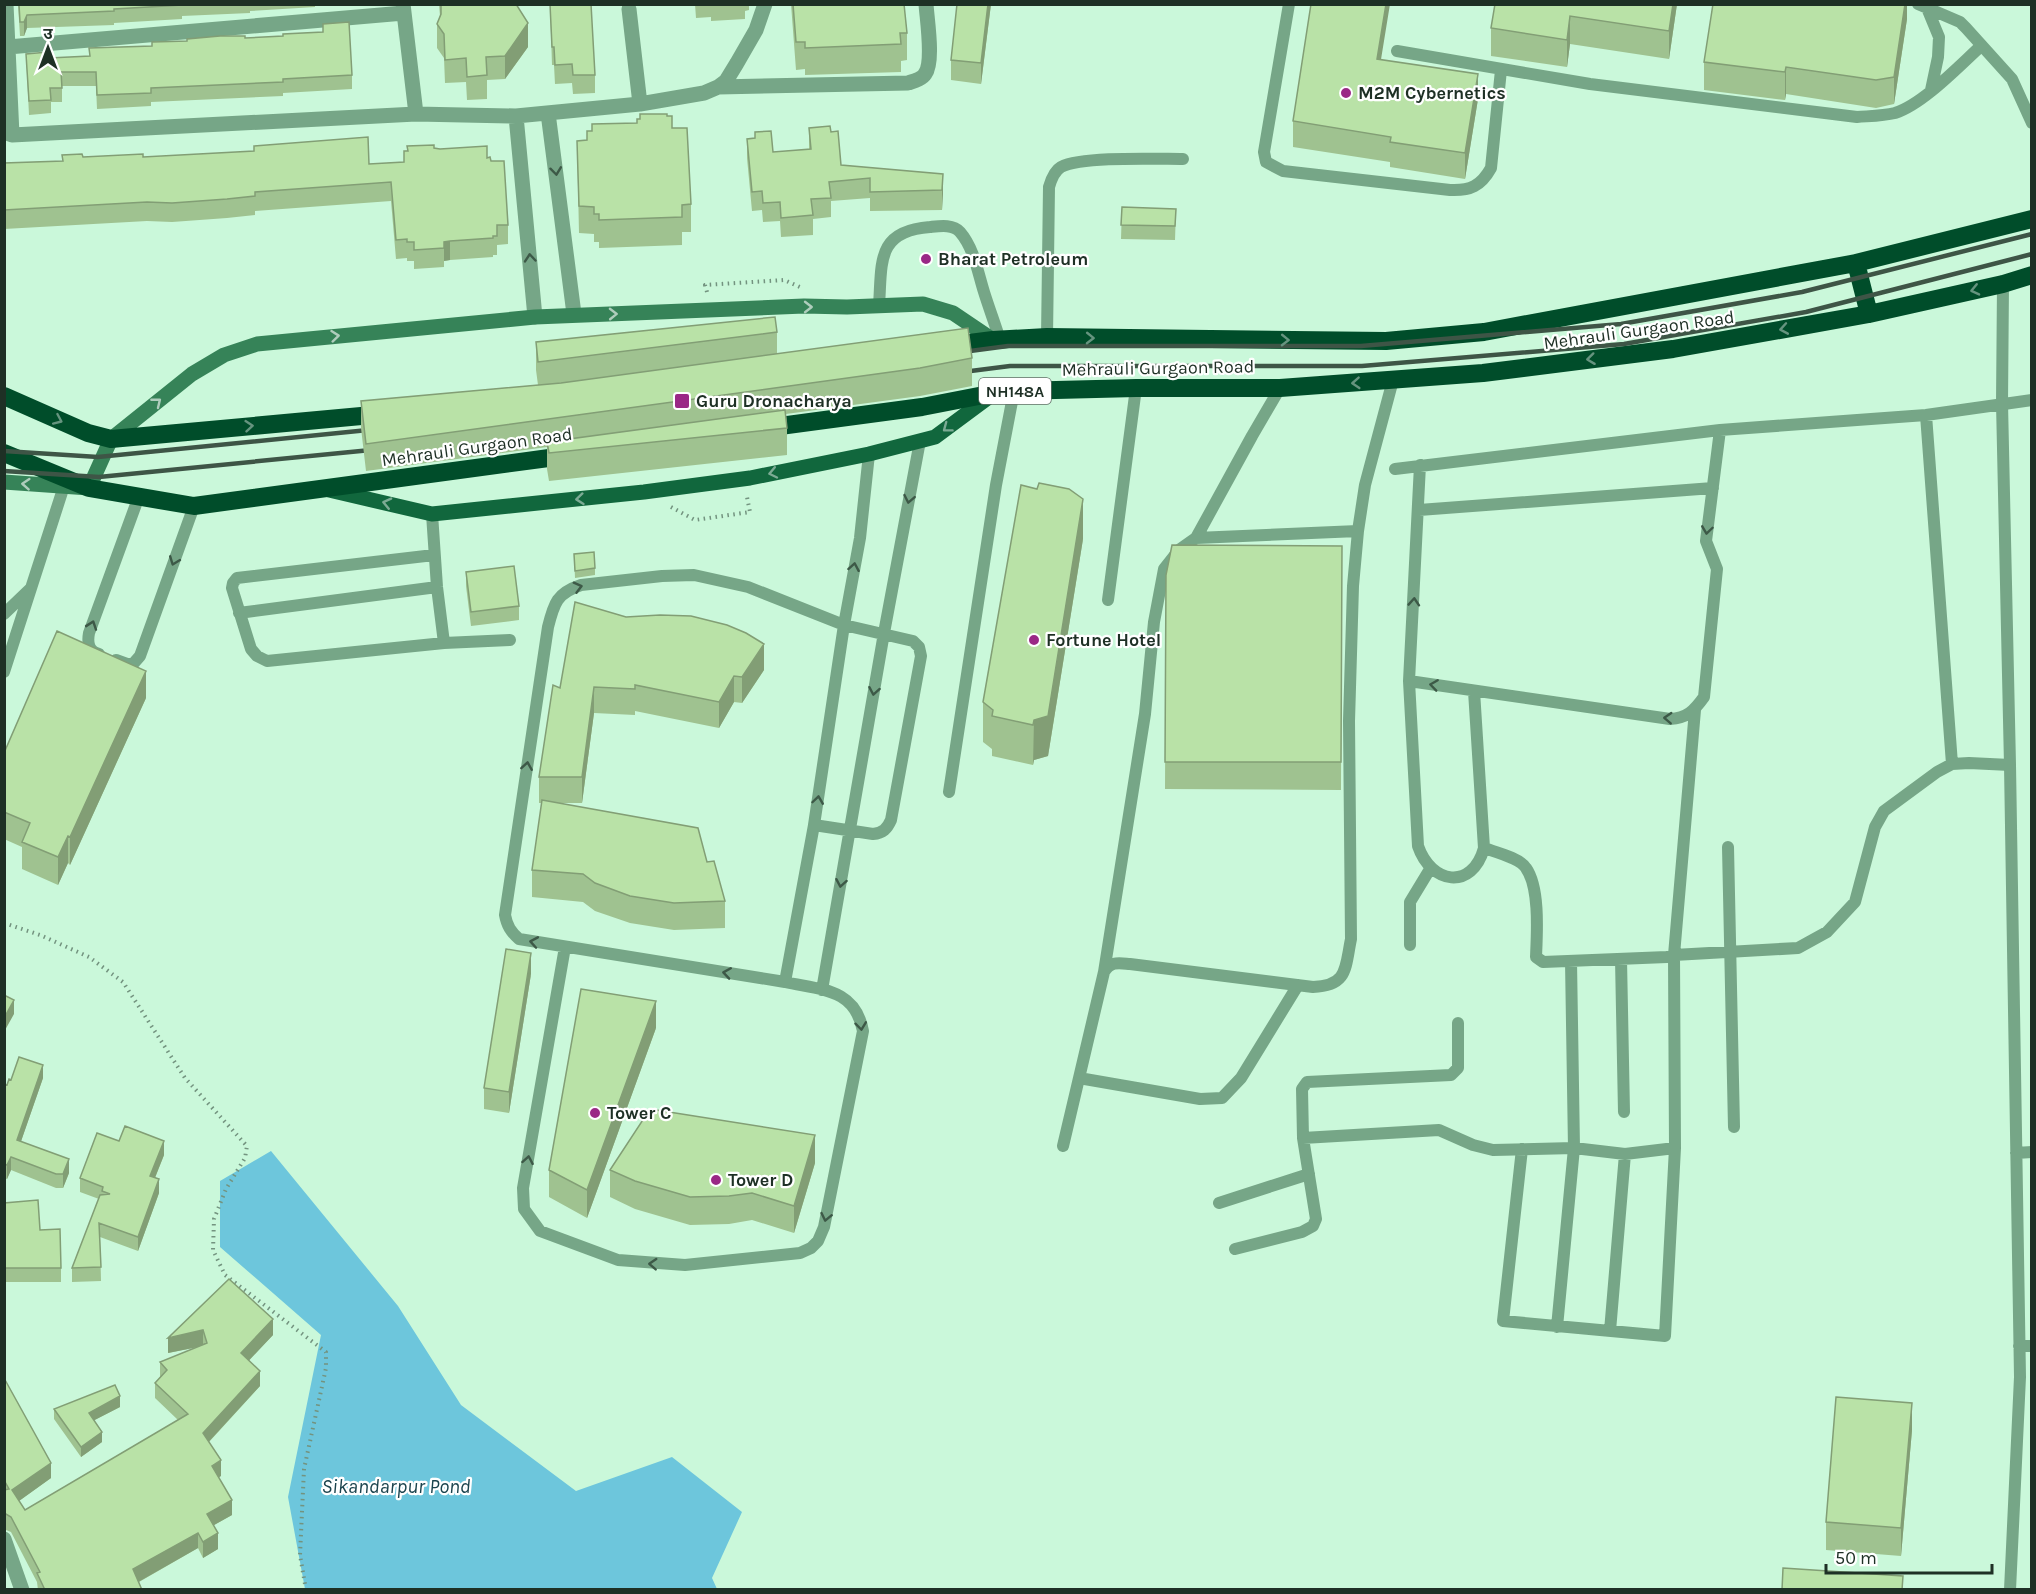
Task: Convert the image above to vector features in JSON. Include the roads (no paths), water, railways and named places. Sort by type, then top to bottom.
[{"type":"highway","name":"Mehrauli Gurgaon Road","points":[[934,348],[996,340],[1047,337],[1386,341],[1484,332],[1856,263],[2031,219]]},
{"type":"highway","points":[[1856,263],[1869,314]]},
{"type":"highway","name":"Mehrauli Gurgaon Road","points":[[747,431],[922,407],[1014,391],[1280,388],[1483,373],[1673,350],[1869,314],[2003,284],[2031,275]]},
{"type":"highway","points":[[4,396],[88,433],[111,439],[396,413]]},
{"type":"highway","name":"Mehrauli Gurgaon Road","points":[[4,453],[89,488],[194,506],[584,454]]},
{"type":"main road","points":[[326,489],[432,514],[644,492],[743,479],[869,454],[935,437],[994,393]]},
{"type":"street","points":[[6,4],[8,134],[416,114],[516,116],[640,104],[704,93],[726,81],[756,30],[765,4]]},
{"type":"street","points":[[718,87],[917,80],[925,75],[929,64],[926,4]]},
{"type":"street","points":[[6,46],[403,9],[416,114]]},
{"type":"street","points":[[629,9],[640,104]]},
{"type":"street","points":[[548,113],[574,314]]},
{"type":"street","points":[[516,116],[535,317]]},
{"type":"street","points":[[4,482],[89,488],[111,439],[192,374],[224,355],[257,344],[574,314],[923,304],[953,313],[996,340]]},
{"type":"street","points":[[4,1539],[22,1590]]},
{"type":"lane","points":[[1289,4],[1264,152],[1266,162],[1283,171],[1450,190],[1475,187],[1485,180],[1491,168],[1501,70]]},
{"type":"lane","points":[[1922,6],[1939,37],[1938,57],[1930,91]]},
{"type":"lane","points":[[1922,6],[1960,22],[2012,79],[2031,123]]},
{"type":"lane","points":[[1397,51],[1590,84],[1857,117],[1895,113],[1930,91],[1981,46]]},
{"type":"lane","points":[[1047,337],[1049,187],[1052,176],[1059,168],[1079,161],[1183,159]]},
{"type":"lane","points":[[879,306],[886,247],[897,235],[918,228],[949,226],[960,231],[972,254],[996,340]]},
{"type":"lane","points":[[2003,284],[2002,403],[2016,1153],[2025,1346],[2020,1377],[2010,1590]]},
{"type":"lane","points":[[1104,972],[1113,962],[1130,963],[1298,985],[1327,986],[1337,982],[1345,973],[1351,939],[1349,721],[1352,619],[1358,531],[1365,485],[1393,380]]},
{"type":"lane","points":[[1108,600],[1136,388]]},
{"type":"lane","points":[[1064,1146],[1104,972],[1145,714],[1154,622],[1164,569],[1179,550],[1196,538],[1280,388]]},
{"type":"lane","points":[[949,792],[996,484],[1014,391]]},
{"type":"lane","points":[[1395,469],[1720,430],[1926,415],[2031,400]]},
{"type":"lane","points":[[1926,415],[1952,764]]},
{"type":"lane","points":[[1409,681],[1670,719],[1683,718],[1695,710],[1704,697],[1717,569],[1706,541],[1720,430]]},
{"type":"lane","points":[[822,990],[920,441]]},
{"type":"lane","points":[[785,982],[814,825],[844,625],[860,538],[869,454]]},
{"type":"lane","points":[[1420,465],[1409,681],[1418,846],[1423,859],[1430,868],[1442,876],[1453,878],[1463,876],[1475,868],[1484,848],[1474,691]]},
{"type":"lane","points":[[4,672],[64,486]]},
{"type":"lane","points":[[1419,510],[1713,488]]},
{"type":"lane","points":[[139,496],[88,639],[91,650],[95,653],[127,664],[133,664],[140,656],[194,506]]},
{"type":"lane","points":[[432,514],[434,555],[444,643]]},
{"type":"lane","points":[[1196,538],[1358,531]]},
{"type":"lane","points":[[434,555],[237,578],[232,588],[251,649],[257,657],[267,661],[444,643],[510,640]]},
{"type":"lane","points":[[565,947],[523,1188],[524,1209],[540,1231],[618,1260],[685,1265],[800,1252],[811,1248],[818,1241],[824,1227],[863,1031],[861,1018],[851,1002],[822,990],[785,982],[519,939],[507,925],[505,915],[548,627],[558,598],[569,589],[581,585],[662,576],[694,576],[748,587],[844,625],[913,641],[919,647],[921,657],[888,828],[881,833],[873,834],[814,825]]},
{"type":"lane","points":[[239,613],[437,587]]},
{"type":"lane","points":[[4,614],[31,588]]},
{"type":"lane","points":[[1522,1149],[1503,1321],[1665,1336],[1675,1148],[1674,955],[1695,710]]},
{"type":"lane","points":[[1484,848],[1508,856],[1526,867],[1533,887],[1537,935],[1536,957],[1543,962],[1667,957],[1798,948],[1827,932],[1855,902],[1870,842],[1875,827],[1884,812],[1936,772],[1952,764],[2010,765]]},
{"type":"lane","points":[[1728,847],[1734,1127]]},
{"type":"lane","points":[[1410,945],[1410,902],[1430,868]]},
{"type":"lane","points":[[1621,959],[1624,1112]]},
{"type":"lane","points":[[1557,1326],[1574,1148],[1571,961]]},
{"type":"lane","points":[[1079,1078],[1200,1099],[1222,1098],[1241,1078],[1298,985]]},
{"type":"lane","points":[[1235,1249],[1302,1232],[1313,1226],[1316,1219],[1303,1138],[1302,1089],[1307,1082],[1451,1075],[1458,1068],[1458,1023]]},
{"type":"lane","points":[[1303,1138],[1438,1130],[1473,1145],[1492,1150],[1574,1148],[1625,1154],[1675,1148]]},
{"type":"lane","points":[[2016,1153],[2031,1152]]},
{"type":"lane","points":[[1610,1331],[1625,1154]]},
{"type":"lane","points":[[1219,1203],[1309,1174]]},
{"type":"water","name":"Sikandarpur Pond","points":[[271,1151],[398,1306],[461,1405],[576,1491],[672,1457],[742,1512],[712,1578],[717,1589],[305,1589],[288,1497],[321,1335],[220,1247],[220,1181]]},
{"type":"railway","points":[[955,353],[1008,346],[1361,346],[1621,324],[1802,292],[2032,234]]},
{"type":"railway","points":[[955,373],[1010,366],[1362,366],[1624,344],[1806,312],[2032,254]]},
{"type":"railway","points":[[4,451],[98,457],[378,429]]},
{"type":"railway","points":[[4,471],[99,477],[381,449]]},
{"type":"place","name":"M2M Cybernetics","points":[[1346,93]]},
{"type":"place","name":"Bharat Petroleum","points":[[926,259]]},
{"type":"place","name":"Guru Dronacharya","points":[[682,401]]},
{"type":"place","name":"Fortune Hotel","points":[[1034,640]]},
{"type":"place","name":"Tower C","points":[[595,1113]]},
{"type":"place","name":"Tower D","points":[[716,1180]]}]
